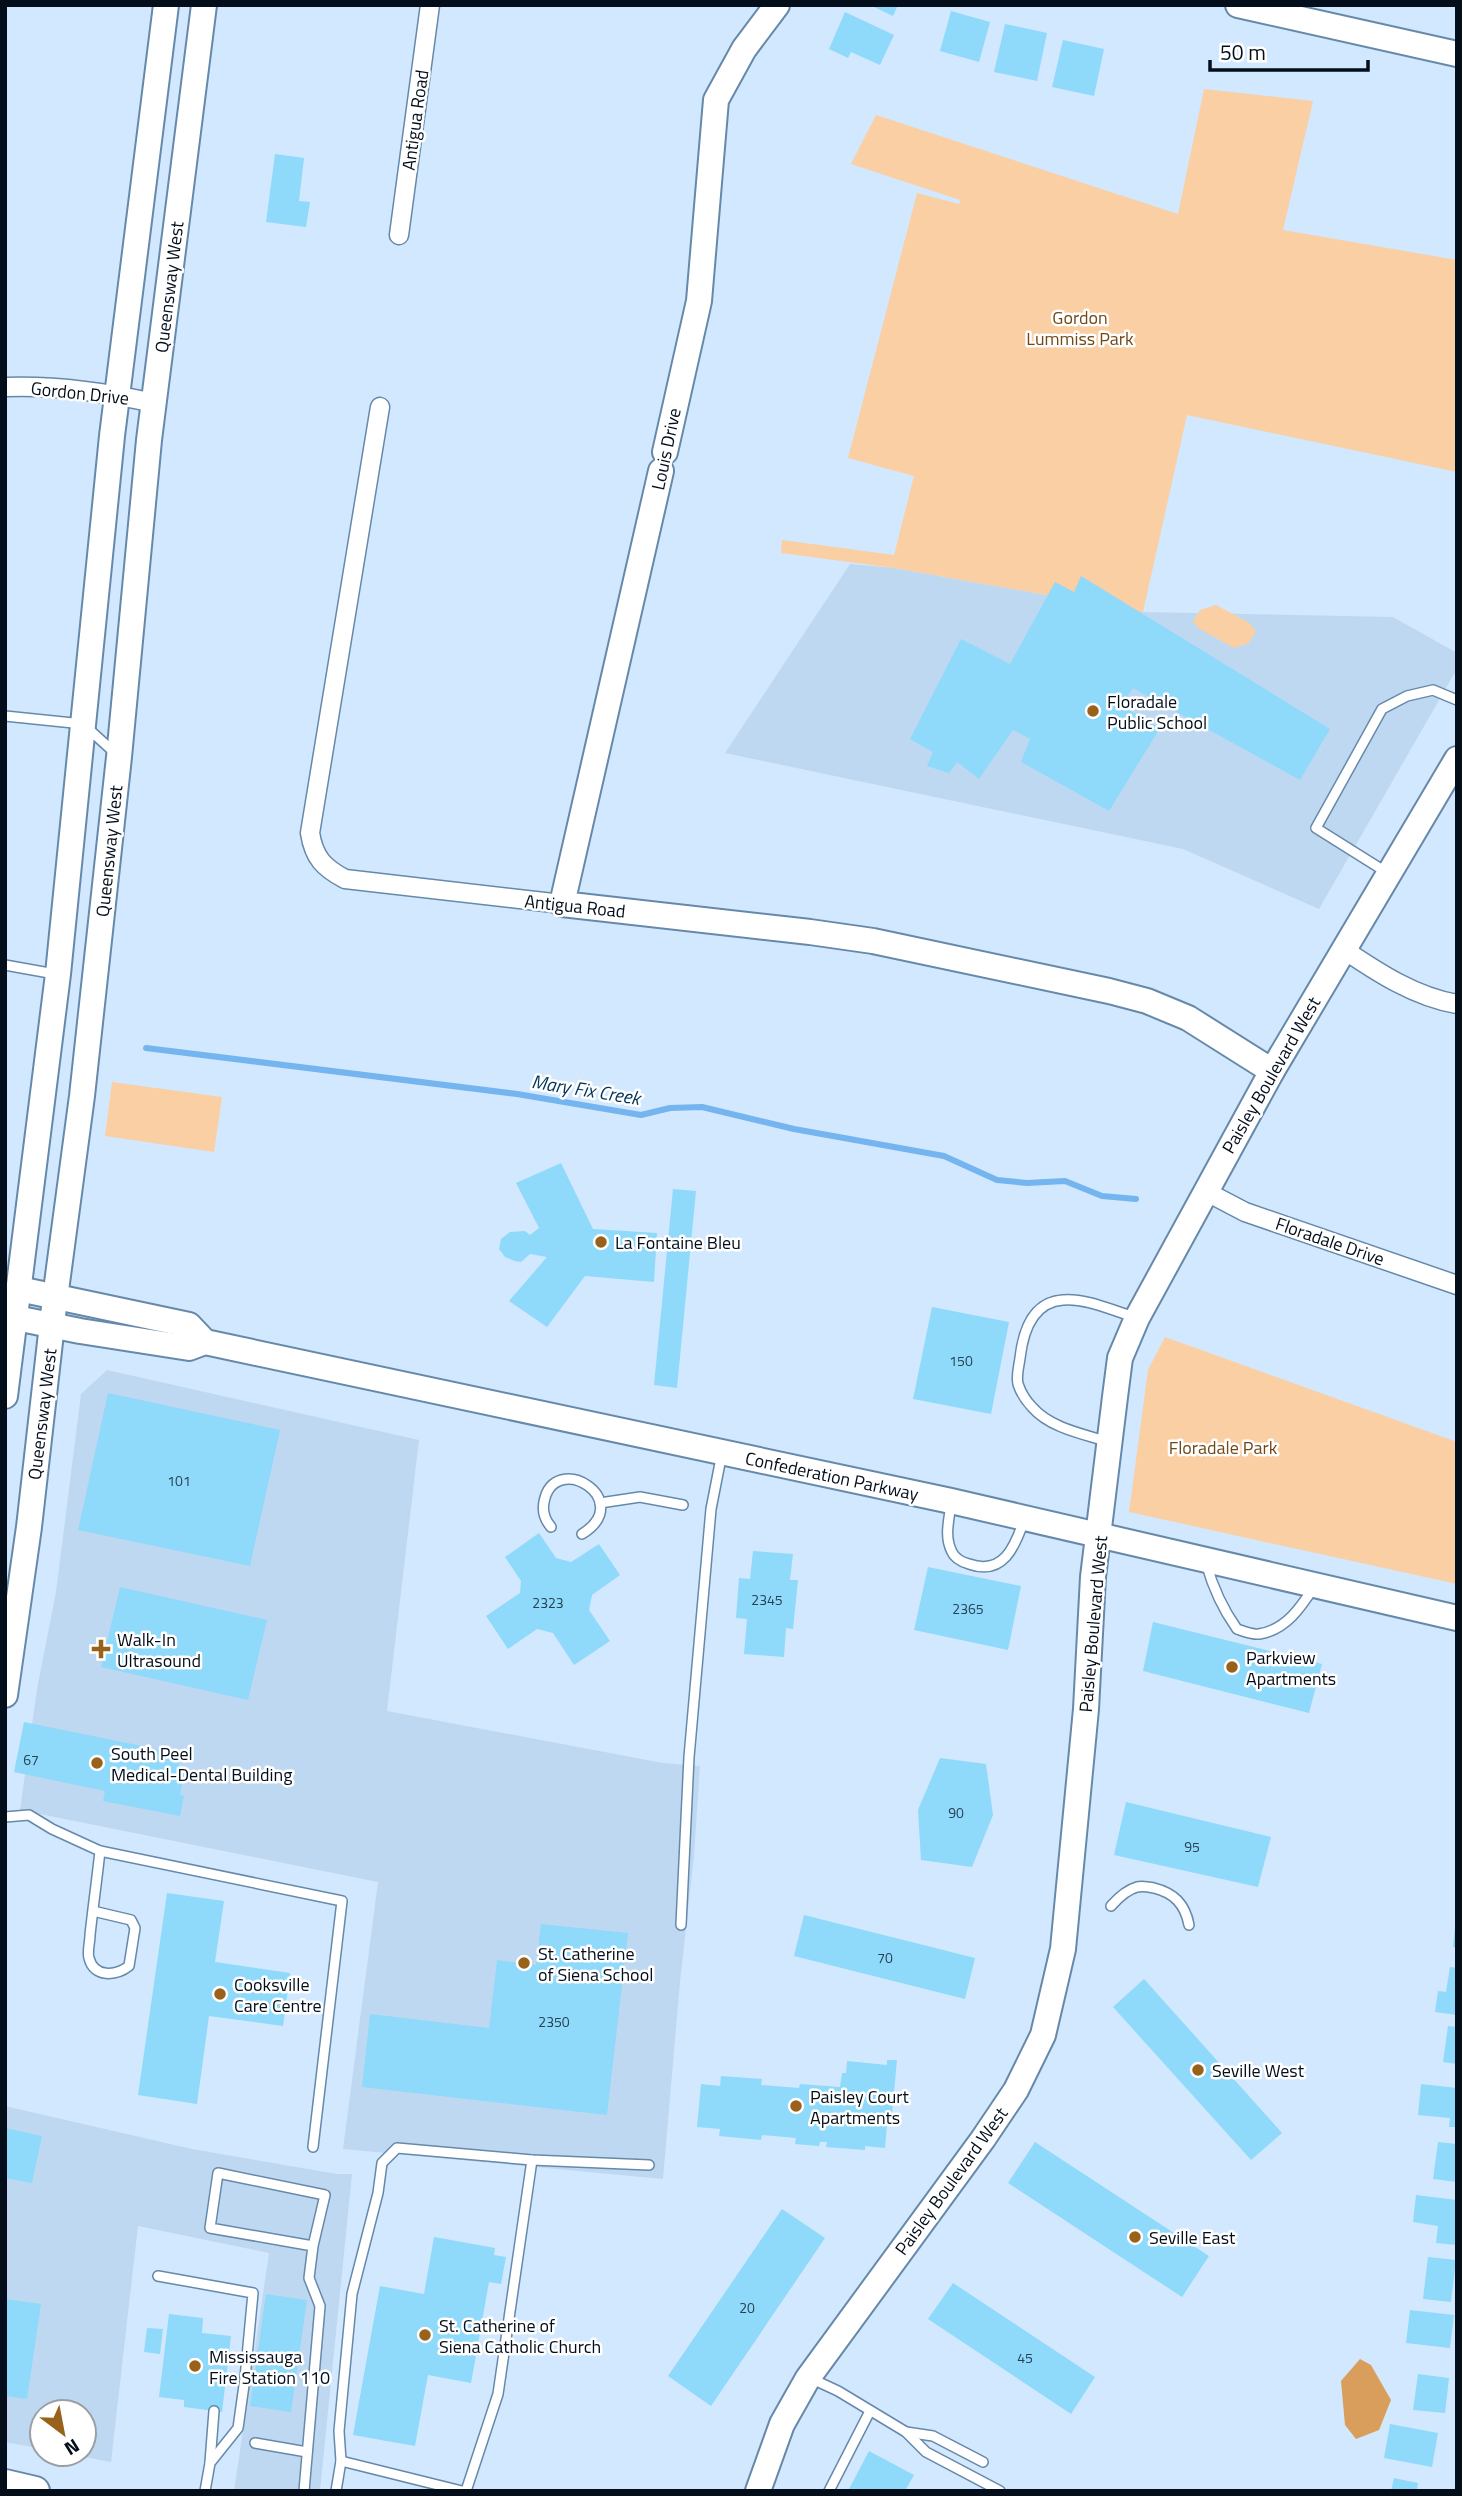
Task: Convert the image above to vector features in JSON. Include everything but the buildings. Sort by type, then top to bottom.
[{"type":"street","points":[[5,1396],[12,1288],[58,974],[117,395],[166,5]]},
{"type":"street","name":"Queensway West","points":[[5,1695],[29,1527],[55,1298],[82,1096],[154,402],[204,5]]},
{"type":"street","name":"Antigua Road","points":[[399,235],[430,5]]},
{"type":"street","name":"Louis Drive","points":[[562,904],[699,301],[716,100],[744,49],[777,5]]},
{"type":"street","points":[[1238,5],[1457,54]]},
{"type":"street","name":"Gordon Drive","points":[[5,387],[57,387],[154,402]]},
{"type":"street","name":"Antigua Road","points":[[380,407],[310,834],[313,850],[329,870],[345,879],[873,941],[1109,991],[1147,1001],[1188,1018],[1272,1071]]},
{"type":"street","name":"Paisley Boulevard West","points":[[758,2491],[782,2424],[808,2378],[984,2139],[1016,2090],[1043,2035],[1063,1949],[1086,1709],[1093,1577],[1120,1358],[1137,1318],[1272,1071],[1457,759]]},
{"type":"street","points":[[1343,949],[1373,970],[1436,1000],[1457,1004]]},
{"type":"street","name":"Floradale Drive","points":[[1205,1192],[1245,1212],[1457,1285]]},
{"type":"street","name":"Confederation Parkway","points":[[12,1288],[189,1325],[205,1342]]},
{"type":"street","name":"Confederation Parkway","points":[[11,1317],[189,1348],[205,1342],[951,1501],[1457,1618]]},
{"type":"lane","points":[[1388,873],[1317,828],[1382,709],[1407,696],[1433,690],[1457,700]]},
{"type":"lane","points":[[5,716],[83,724],[119,757]]},
{"type":"lane","points":[[5,965],[58,974]]},
{"type":"lane","points":[[1110,1442],[1060,1426],[1032,1408],[1017,1381],[1023,1336],[1034,1315],[1046,1303],[1062,1300],[1080,1301],[1137,1318]]},
{"type":"lane","points":[[681,1925],[689,1757],[711,1509],[722,1453]]},
{"type":"lane","points":[[551,1527],[544,1516],[543,1506],[550,1489],[557,1483],[575,1479],[592,1487],[600,1503],[596,1522],[582,1534]]},
{"type":"lane","points":[[600,1503],[640,1497],[683,1505]]},
{"type":"lane","points":[[951,1501],[947,1533],[952,1553],[972,1566],[992,1567],[1011,1553],[1025,1518]]},
{"type":"lane","points":[[1205,1561],[1212,1585],[1231,1621],[1237,1629],[1258,1634],[1282,1625],[1301,1607],[1315,1585]]},
{"type":"lane","points":[[5,1817],[29,1815],[100,1852],[342,1901],[313,2147]]},
{"type":"lane","points":[[93,1910],[131,1920],[135,1928],[129,1966],[119,1973],[106,1975],[95,1968],[88,1957],[93,1910],[100,1852]]},
{"type":"lane","points":[[1111,1906],[1122,1895],[1139,1886],[1151,1887],[1170,1893],[1181,1903],[1189,1925]]},
{"type":"lane","points":[[336,2491],[341,2462],[339,2431],[352,2294],[378,2193],[382,2163],[397,2148],[532,2160],[649,2165]]},
{"type":"lane","points":[[341,2462],[464,2491],[498,2394],[532,2160]]},
{"type":"lane","points":[[303,2491],[320,2306],[309,2278],[325,2194],[218,2173],[210,2228],[313,2246]]},
{"type":"lane","points":[[158,2276],[253,2293],[238,2428],[210,2463]]},
{"type":"lane","points":[[808,2378],[838,2391],[906,2432],[926,2452],[1000,2491]]},
{"type":"lane","points":[[829,2491],[870,2411]]},
{"type":"lane","points":[[205,2491],[214,2412]]},
{"type":"lane","points":[[906,2432],[933,2436],[982,2462]]},
{"type":"lane","points":[[255,2443],[307,2452]]},
{"type":"shaded area","name":"Floradale Public School","points":[[850,564],[894,568],[1143,612],[1393,617],[1457,653],[1457,669],[1319,909],[1183,849],[725,753]]},
{"type":"shaded area","points":[[107,1370],[419,1440],[387,1711],[663,1763],[700,1766],[663,2179],[343,2149],[378,1882],[20,1810],[37,1689],[56,1592],[81,1394]]},
{"type":"shaded area","points":[[5,2106],[192,2149],[337,2174],[352,2174],[320,2491],[234,2491],[269,2253],[138,2226],[111,2462],[98,2460],[98,2398],[28,2398],[28,2446],[5,2442]]},
{"type":"shaded area","points":[[1360,2359],[1371,2365],[1391,2400],[1379,2430],[1356,2439],[1345,2425],[1341,2381]]},
{"type":"green space","name":"Gordon Lummiss Park","points":[[1204,89],[1313,101],[1283,230],[1457,260],[1457,472],[1187,415],[1143,612],[894,568],[781,553],[782,540],[894,555],[914,476],[848,458],[917,193],[959,204],[960,200],[851,164],[876,115],[1178,214]]},
{"type":"green space","points":[[1216,605],[1248,622],[1256,631],[1249,643],[1234,648],[1198,628],[1193,621],[1200,610]]},
{"type":"green space","points":[[112,1082],[222,1097],[214,1152],[105,1136]]},
{"type":"green space","name":"Floradale Park","points":[[1165,1337],[1457,1442],[1457,1584],[1129,1512],[1148,1370]]},
{"type":"waterway","name":"Mary Fix Creek","points":[[146,1048],[517,1094],[641,1115],[670,1108],[702,1107],[794,1129],[944,1156],[997,1180],[1027,1183],[1065,1181],[1102,1196],[1136,1199]]},
{"type":"place","name":"Floradale Public School","points":[[1093,711]]},
{"type":"place","name":"La Fontaine Bleu","points":[[601,1242]]},
{"type":"place","name":"Walk-In Ultrasound","points":[[101,1649]]},
{"type":"place","name":"Parkview Apartments","points":[[1232,1667]]},
{"type":"place","name":"South Peel Medical-Dental Building","points":[[97,1763]]},
{"type":"place","name":"St. Catherine of Siena School","points":[[524,1963]]},
{"type":"place","name":"Cooksville Care Centre","points":[[220,1994]]},
{"type":"place","name":"Seville West","points":[[1198,2070]]},
{"type":"place","name":"Paisley Court Apartments","points":[[796,2106]]},
{"type":"place","name":"Seville East","points":[[1135,2237]]},
{"type":"place","name":"St. Catherine of Siena Catholic Church","points":[[425,2335]]},
{"type":"place","name":"Mississauga Fire Station 110","points":[[195,2366]]}]
